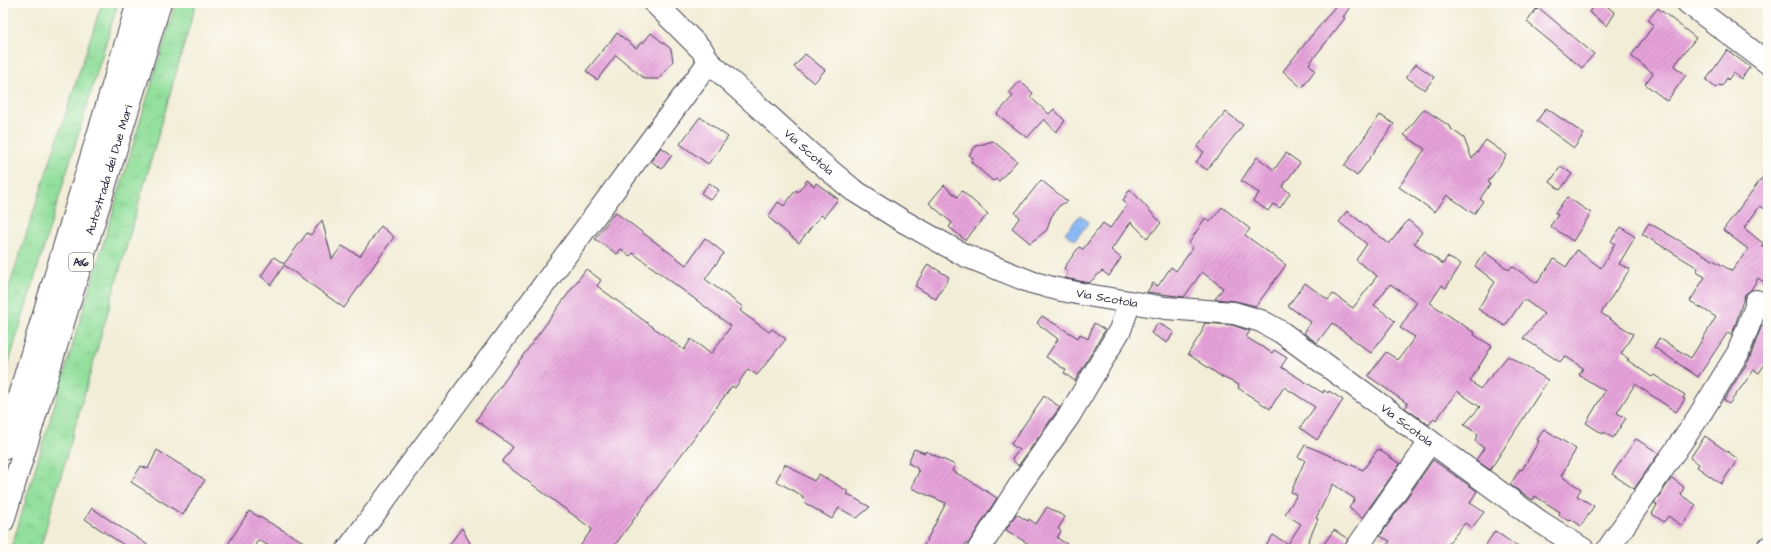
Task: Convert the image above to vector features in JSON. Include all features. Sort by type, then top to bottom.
[{"type":"main road","name":"Autostrada dei Due Mari","points":[[3,449],[138,3]]},
{"type":"main road","name":"Autostrada dei Due Mari","points":[[3,521],[160,3]]},
{"type":"main road","name":"Via Scotola","points":[[655,3],[702,50],[709,62],[816,159],[853,190],[901,220],[964,255],[1031,282],[1087,296],[1166,308],[1234,313],[1261,321],[1281,332],[1539,521],[1583,549]]},
{"type":"main road","points":[[1688,3],[1768,63]]},
{"type":"main road","points":[[348,549],[709,62]]},
{"type":"main road","points":[[1608,549],[1698,416],[1738,353],[1756,306],[1756,301]]},
{"type":"main road","points":[[979,549],[1020,485],[1069,416],[1120,330],[1130,302]]},
{"type":"main road","points":[[1356,549],[1430,442]]},
{"type":"green space","points":[[102,3],[118,3],[3,382],[3,305]]},
{"type":"green space","points":[[176,3],[196,3],[40,549],[11,549]]},
{"type":"water","points":[[1080,215],[1089,222],[1075,240],[1065,233]]},
{"type":"building","points":[[1338,3],[1353,3],[1343,17],[1345,18],[1309,64],[1315,70],[1302,88],[1283,71]]},
{"type":"building","points":[[1596,3],[1603,3],[1615,13],[1607,26],[1589,12]]},
{"type":"building","points":[[1539,8],[1594,54],[1582,68],[1527,22],[1536,9],[1537,10]]},
{"type":"building","points":[[1658,8],[1696,38],[1674,66],[1686,75],[1667,101],[1645,84],[1653,73],[1631,56],[1654,25],[1648,20]]},
{"type":"building","points":[[617,33],[636,48],[641,42],[643,43],[651,33],[671,49],[673,61],[659,79],[645,79],[616,55],[597,80],[586,71]]},
{"type":"building","points":[[1727,50],[1750,67],[1741,79],[1733,73],[1728,80],[1727,78],[1722,86],[1719,85],[1716,88],[1706,80]]},
{"type":"building","points":[[805,54],[825,70],[814,83],[794,67]]},
{"type":"building","points":[[1416,64],[1434,77],[1425,90],[1406,77]]},
{"type":"building","points":[[1020,81],[1033,93],[1030,97],[1049,114],[1054,109],[1065,121],[1056,132],[1044,119],[1027,138],[997,114],[1013,96],[1009,93]]},
{"type":"building","points":[[1546,108],[1584,134],[1574,148],[1537,121]]},
{"type":"building","points":[[1424,109],[1451,127],[1451,129],[1464,138],[1472,159],[1486,140],[1507,155],[1488,182],[1490,184],[1480,199],[1483,201],[1474,214],[1447,195],[1435,212],[1399,187],[1425,149],[1404,135]]},
{"type":"building","points":[[1226,112],[1243,125],[1207,170],[1196,162],[1204,152],[1197,147]]},
{"type":"building","points":[[1380,115],[1394,124],[1357,176],[1344,166]]},
{"type":"building","points":[[700,117],[728,137],[708,164],[680,144]]},
{"type":"building","points":[[993,141],[1017,161],[999,181],[996,179],[993,181],[971,162],[973,158],[969,155],[976,146]]},
{"type":"building","points":[[661,147],[672,155],[662,169],[651,161]]},
{"type":"building","points":[[1286,153],[1300,163],[1282,187],[1290,193],[1280,208],[1273,204],[1268,211],[1253,201],[1259,193],[1241,181],[1257,157],[1274,170]]},
{"type":"building","points":[[1561,166],[1572,174],[1560,190],[1550,182]]},
{"type":"building","points":[[1768,170],[1768,211],[1760,206],[1744,228],[1764,244],[1761,246],[1768,252],[1768,285],[1758,278],[1751,290],[1745,294],[1732,335],[1728,332],[1698,377],[1654,347],[1659,338],[1691,358],[1716,317],[1690,301],[1705,277],[1696,272],[1698,268],[1642,234],[1649,223],[1732,271],[1748,249],[1723,230]]},
{"type":"building","points":[[807,180],[814,186],[816,183],[838,199],[824,217],[821,215],[799,243],[768,217],[778,202],[784,206],[796,190],[798,192]]},
{"type":"building","points":[[1041,180],[1067,201],[1059,206],[1051,217],[1047,230],[1030,243],[1012,228],[1020,217],[1015,213]]},
{"type":"building","points":[[709,183],[719,190],[711,200],[701,193]]},
{"type":"building","points":[[944,185],[957,197],[962,191],[988,214],[965,240],[949,227],[952,223],[929,203]]},
{"type":"building","points":[[1130,189],[1161,223],[1147,238],[1131,222],[1111,250],[1121,258],[1109,276],[1102,271],[1089,283],[1065,278],[1068,273],[1064,268],[1079,247],[1083,249],[1103,223],[1110,228],[1118,218],[1127,205],[1123,200]]},
{"type":"building","points":[[1567,197],[1591,213],[1573,241],[1550,226],[1558,215],[1555,213]]},
{"type":"building","points":[[1222,207],[1250,229],[1245,235],[1286,265],[1256,306],[1235,301],[1215,299],[1223,288],[1202,272],[1184,297],[1147,292],[1153,283],[1158,286],[1171,267],[1176,271],[1193,248],[1189,243],[1205,218],[1210,222]]},
{"type":"building","points":[[1347,211],[1388,243],[1390,243],[1408,220],[1422,232],[1414,243],[1443,264],[1447,257],[1461,264],[1446,288],[1442,285],[1430,303],[1475,333],[1474,335],[1492,346],[1470,381],[1480,389],[1508,356],[1548,380],[1490,470],[1476,460],[1484,448],[1475,441],[1478,434],[1464,425],[1480,407],[1457,391],[1436,420],[1434,418],[1429,425],[1405,408],[1408,404],[1368,376],[1386,352],[1398,360],[1415,337],[1400,328],[1417,302],[1390,284],[1374,305],[1395,321],[1371,353],[1332,323],[1317,343],[1304,333],[1311,322],[1288,306],[1305,283],[1328,300],[1333,294],[1353,308],[1377,276],[1356,260],[1367,244],[1339,222]]},
{"type":"building","points":[[615,212],[686,265],[705,238],[724,253],[705,279],[743,307],[740,311],[769,332],[772,329],[786,339],[757,375],[748,369],[735,388],[732,386],[612,549],[578,549],[592,529],[502,462],[513,447],[476,420],[586,269],[601,280],[597,286],[684,350],[691,339],[711,354],[731,326],[633,253],[630,256],[621,249],[617,254],[595,239]]},
{"type":"building","points":[[322,220],[332,259],[342,246],[360,256],[381,226],[394,237],[344,308],[284,265],[271,285],[261,276],[274,257],[284,264],[307,233],[311,235]]},
{"type":"building","points":[[1621,227],[1635,237],[1619,264],[1630,269],[1601,313],[1633,334],[1621,354],[1629,359],[1627,360],[1652,377],[1654,375],[1685,395],[1683,398],[1685,399],[1676,412],[1635,384],[1617,413],[1626,418],[1613,438],[1604,432],[1603,434],[1586,423],[1605,391],[1579,375],[1583,368],[1565,356],[1560,362],[1523,338],[1544,314],[1524,299],[1505,326],[1478,309],[1495,282],[1475,266],[1485,252],[1509,270],[1512,266],[1537,283],[1554,259],[1566,267],[1577,250],[1601,268],[1615,244],[1611,241]]},
{"type":"building","points":[[928,264],[949,277],[936,299],[915,286]]},
{"type":"building","points":[[1042,316],[1078,338],[1080,334],[1088,339],[1094,323],[1105,330],[1075,381],[1064,373],[1066,370],[1046,357],[1058,339],[1037,323]]},
{"type":"building","points":[[1158,323],[1174,332],[1167,343],[1151,333]]},
{"type":"building","points":[[1205,323],[1232,325],[1250,331],[1246,337],[1272,353],[1274,350],[1287,358],[1281,367],[1323,393],[1324,390],[1328,393],[1329,391],[1343,400],[1317,440],[1300,428],[1315,407],[1284,387],[1270,409],[1238,388],[1239,385],[1222,377],[1188,354],[1203,330],[1202,329]]},
{"type":"building","points":[[1762,325],[1768,329],[1768,359],[1759,373],[1754,370],[1729,404],[1724,400],[1749,360]]},
{"type":"building","points":[[1044,396],[1060,407],[1018,466],[1012,459],[1019,450],[1011,444]]},
{"type":"building","points":[[1544,429],[1576,449],[1561,476],[1581,489],[1577,496],[1594,506],[1581,526],[1571,519],[1569,521],[1559,515],[1560,512],[1535,496],[1533,500],[1510,485],[1520,469],[1522,470],[1539,441],[1537,440]]},
{"type":"building","points":[[1705,436],[1738,459],[1721,484],[1697,467],[1699,464],[1690,458]]},
{"type":"building","points":[[1636,439],[1659,453],[1634,489],[1612,474]]},
{"type":"building","points":[[1305,445],[1363,470],[1378,449],[1400,464],[1362,518],[1349,508],[1355,499],[1333,484],[1316,518],[1318,519],[1305,549],[1264,549],[1273,535],[1288,544],[1301,524],[1285,514],[1297,495],[1291,492],[1305,460],[1298,457]]},
{"type":"building","points":[[914,449],[925,453],[926,451],[955,465],[952,471],[966,478],[997,498],[968,544],[966,543],[962,549],[922,549],[946,503],[911,488],[919,471],[917,468],[908,463]]},
{"type":"building","points":[[157,450],[205,480],[183,515],[131,482],[141,466],[148,469]]},
{"type":"building","points":[[1433,460],[1477,491],[1470,503],[1484,512],[1472,528],[1465,523],[1444,549],[1384,549],[1390,541],[1380,536]]},
{"type":"building","points":[[785,464],[814,481],[819,474],[849,492],[847,494],[870,507],[857,518],[839,508],[832,519],[805,503],[807,501],[802,498],[803,496],[776,481]]},
{"type":"building","points":[[1672,478],[1684,487],[1681,495],[1696,505],[1682,526],[1668,516],[1664,522],[1652,514],[1657,505],[1654,503]]},
{"type":"building","points":[[1047,507],[1065,517],[1058,529],[1061,531],[1057,538],[1075,549],[1037,549],[1006,530],[1016,514],[1028,521],[1029,519],[1036,524]]},
{"type":"building","points":[[92,508],[154,549],[130,549],[101,530],[85,519]]},
{"type":"building","points":[[249,511],[316,549],[275,549],[258,540],[253,549],[225,549]]},
{"type":"building","points":[[462,528],[473,549],[446,549]]},
{"type":"building","points":[[1334,530],[1348,539],[1344,549],[1320,549]]},
{"type":"building","points":[[1495,531],[1521,549],[1483,549]]}]
